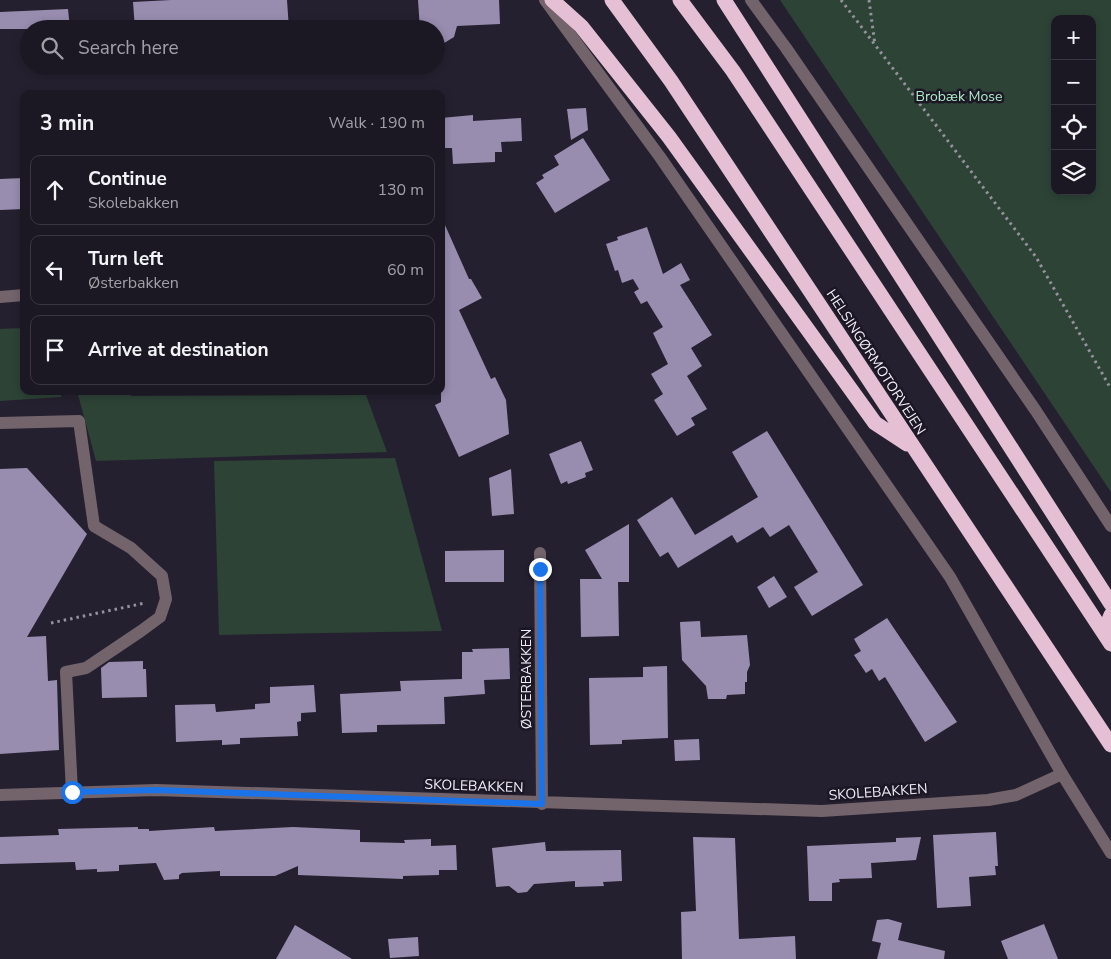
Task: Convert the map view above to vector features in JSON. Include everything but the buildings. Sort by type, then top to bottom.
[{"type":"highway","points":[[552,0],[580,26],[669,137],[875,423],[913,448]]},
{"type":"highway","name":"HELSINGØRMOTORVEJEN","points":[[612,0],[671,81],[1111,745]]},
{"type":"highway","points":[[680,0],[733,71],[1107,638]]},
{"type":"highway","points":[[724,0],[1111,604]]},
{"type":"highway","points":[[1107,638],[1111,615]]},
{"type":"street","points":[[545,0],[660,157],[950,577],[1062,774],[1111,853]]},
{"type":"street","points":[[751,0],[1036,411],[1111,526]]},
{"type":"street","points":[[0,296],[20,295]]},
{"type":"street","points":[[0,424],[79,421],[94,526],[130,548],[162,576],[166,600],[160,617],[86,668],[66,672],[72,792]]},
{"type":"street","name":"ØSTERBAKKEN","points":[[540,553],[542,804]]},
{"type":"street","name":"SKOLEBAKKEN","points":[[0,795],[156,790],[542,804],[822,811],[988,800],[1016,795],[1062,774]]},
{"type":"path","points":[[841,0],[1036,257],[1111,389]]},
{"type":"path","points":[[869,0],[875,46]]},
{"type":"path","points":[[51,623],[130,605],[166,600]]},
{"type":"green space","name":"Brobæk Mose","points":[[780,0],[1111,0],[1111,492]]},
{"type":"green space","points":[[20,328],[20,395],[61,395],[61,397],[0,401],[0,329]]},
{"type":"green space","points":[[78,395],[366,395],[387,452],[96,461]]},
{"type":"green space","points":[[395,458],[442,631],[219,635],[214,461]]},
{"type":"route","points":[[72,792],[156,790],[542,804],[540,569]]}]
